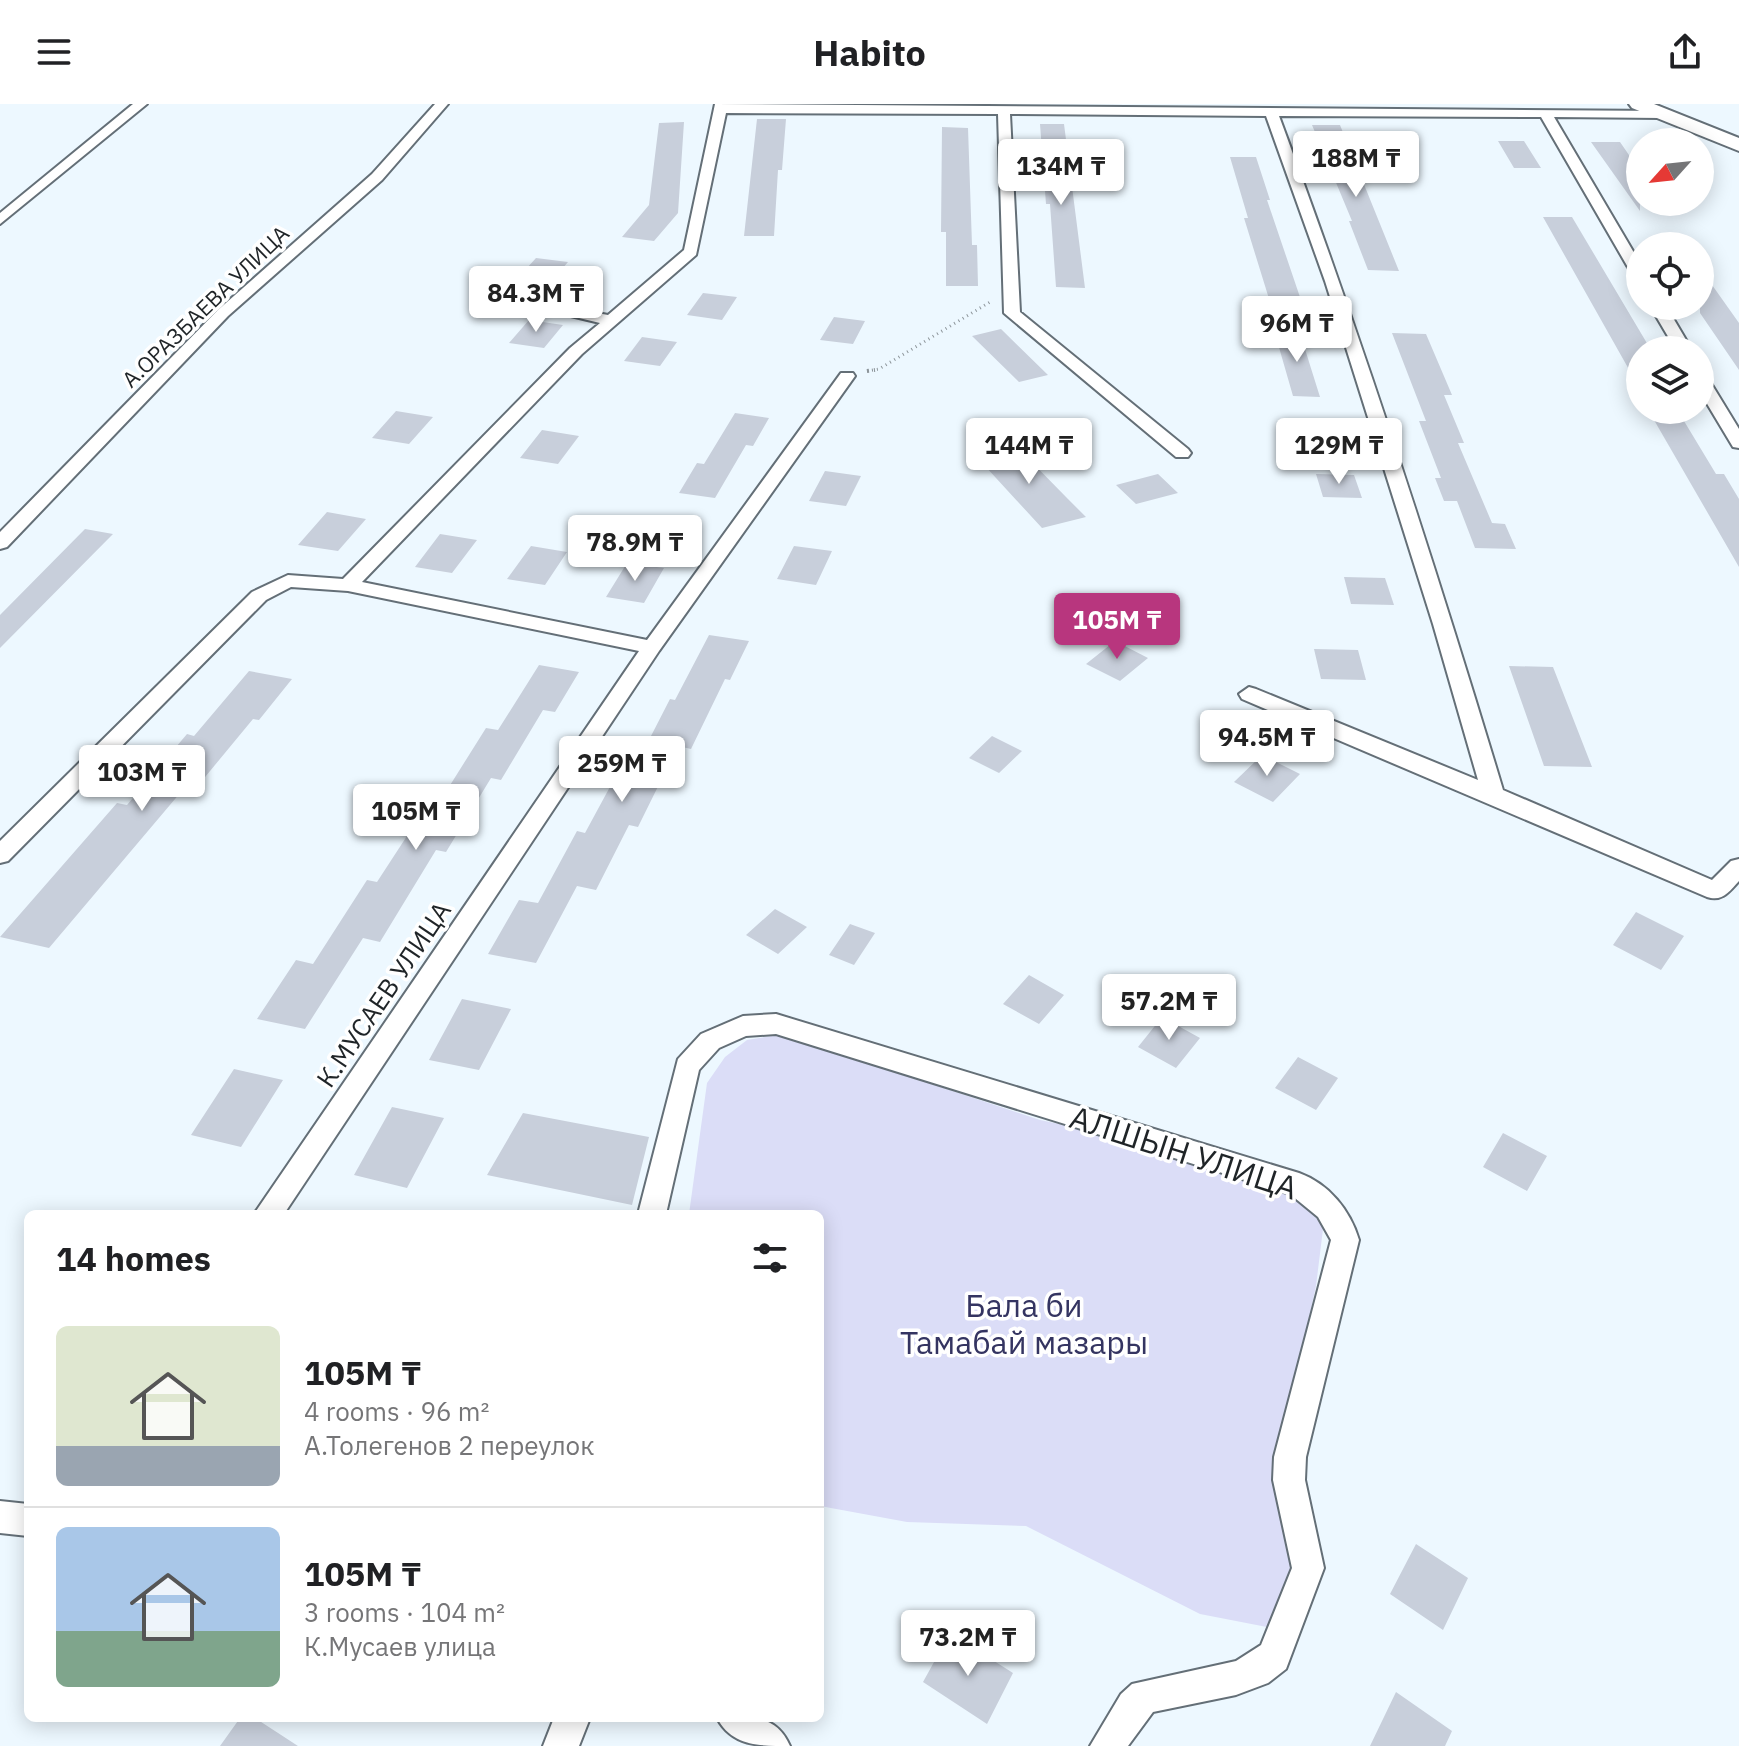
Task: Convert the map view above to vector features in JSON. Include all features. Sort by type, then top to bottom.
[{"type":"main road","points":[[1638,104],[1739,145]]},
{"type":"street","points":[[0,220],[141,104]]},
{"type":"street","name":"А.ОРАЗБАЕВА УЛИЦА","points":[[0,543],[223,313],[377,177],[442,104]]},
{"type":"street","points":[[348,585],[576,351],[691,252],[720,107],[1662,114]]},
{"type":"street","points":[[1004,111],[1012,313],[1182,453]]},
{"type":"street","points":[[1271,112],[1333,281],[1443,624],[1493,795]]},
{"type":"street","points":[[1546,114],[1626,252]]},
{"type":"street","points":[[538,304],[613,321]]},
{"type":"street","name":"К.МУСАЕВ УЛИЦА","points":[[271,1210],[652,647],[847,376]]},
{"type":"street","points":[[1714,401],[1739,443]]},
{"type":"street","points":[[0,855],[259,596],[288,581],[348,585],[652,647]]},
{"type":"street","points":[[1249,694],[1715,891],[1739,867]]},
{"type":"street","name":"АЛШЫН УЛИЦА","points":[[653,1210],[687,1066],[710,1041],[743,1026],[776,1024],[1299,1185],[1315,1195],[1342,1224],[1345,1240],[1290,1457],[1292,1501],[1308,1557],[1308,1568],[1274,1657],[1256,1671],[1236,1678],[1144,1696],[1133,1706],[1108,1746]]},
{"type":"street","points":[[0,1517],[24,1520]]},
{"type":"street","points":[[561,1746],[570,1722]]},
{"type":"street","points":[[740,1722],[772,1746]]},
{"type":"path","points":[[847,376],[879,369],[986,302],[1012,302]]},
{"type":"green space","name":"Бала би Тамабай мазары","points":[[778,1035],[813,1040],[884,1068],[1040,1120],[1191,1151],[1306,1192],[1323,1229],[1316,1286],[1285,1430],[1297,1561],[1277,1629],[1200,1614],[1026,1526],[907,1522],[824,1507],[824,1210],[690,1210],[707,1083],[725,1057],[747,1040]]},
{"type":"building","points":[[757,119],[786,119],[782,170],[778,170],[774,236],[744,236]]},
{"type":"building","points":[[684,122],[678,213],[654,241],[622,237],[649,205],[659,123]]},
{"type":"building","points":[[1040,124],[1064,124],[1085,288],[1056,287]]},
{"type":"building","points":[[1312,125],[1340,125],[1399,271],[1368,270],[1349,221],[1352,221]]},
{"type":"building","points":[[942,127],[968,128],[972,245],[977,245],[978,286],[946,286],[946,232],[941,232]]},
{"type":"building","points":[[1498,141],[1524,141],[1541,168],[1514,168]]},
{"type":"building","points":[[1591,142],[1620,142],[1626,151],[1626,191]]},
{"type":"building","points":[[1230,157],[1256,157],[1270,200],[1267,200],[1302,303],[1270,302],[1244,218],[1248,218]]},
{"type":"building","points":[[1543,217],[1572,217],[1626,308],[1626,320],[1633,320],[1643,336],[1626,336],[1626,364]]},
{"type":"building","points":[[536,258],[568,262],[550,283],[517,279]]},
{"type":"building","points":[[1714,288],[1739,323],[1739,370],[1705,320],[1714,320]]},
{"type":"building","points":[[703,293],[737,297],[722,320],[687,315]]},
{"type":"building","points":[[834,317],[865,321],[853,344],[820,340]]},
{"type":"building","points":[[529,320],[563,325],[544,348],[509,343]]},
{"type":"building","points":[[1001,329],[1048,375],[1019,382],[972,336]]},
{"type":"building","points":[[1274,330],[1299,330],[1320,397],[1293,396]]},
{"type":"building","points":[[1392,333],[1426,334],[1452,395],[1444,395],[1464,443],[1458,443],[1492,523],[1505,524],[1516,549],[1475,548],[1457,501],[1444,501],[1435,478],[1441,478],[1419,421],[1426,421]]},
{"type":"building","points":[[642,337],[677,342],[660,366],[624,361]]},
{"type":"building","points":[[396,411],[433,417],[409,444],[372,438]]},
{"type":"building","points":[[735,413],[769,418],[753,446],[746,445],[715,498],[679,493],[697,463],[704,464]]},
{"type":"building","points":[[1656,424],[1686,424],[1716,474],[1724,474],[1739,499],[1739,567]]},
{"type":"building","points":[[542,430],[579,436],[558,464],[520,458]]},
{"type":"building","points":[[1014,444],[1086,517],[1042,528],[974,454]]},
{"type":"building","points":[[825,471],[861,476],[846,506],[809,501]]},
{"type":"building","points":[[1158,474],[1178,493],[1136,504],[1116,485]]},
{"type":"building","points":[[1316,474],[1354,475],[1362,498],[1323,497]]},
{"type":"building","points":[[327,512],[366,519],[338,551],[298,545]]},
{"type":"building","points":[[85,529],[113,534],[0,648],[0,615]]},
{"type":"building","points":[[440,534],[477,540],[452,573],[415,567]]},
{"type":"building","points":[[531,546],[567,552],[545,585],[507,579]]},
{"type":"building","points":[[794,546],[832,551],[816,585],[777,579]]},
{"type":"building","points":[[627,563],[664,568],[644,603],[606,597]]},
{"type":"building","points":[[1344,577],[1385,578],[1394,605],[1351,604]]},
{"type":"building","points":[[709,635],[749,641],[730,680],[725,679],[691,749],[678,746],[638,827],[629,825],[596,890],[577,886],[536,963],[488,954],[519,900],[538,903],[577,831],[585,833],[618,772],[631,775],[670,699],[675,700]]},
{"type":"building","points":[[1115,641],[1148,658],[1120,681],[1086,664]]},
{"type":"building","points":[[1314,649],[1358,650],[1366,680],[1321,679]]},
{"type":"building","points":[[539,665],[579,672],[555,712],[543,710],[501,780],[491,778],[446,852],[436,850],[380,942],[363,938],[305,1029],[257,1019],[296,960],[313,964],[367,880],[377,882],[433,796],[442,798],[486,728],[498,730]]},
{"type":"building","points":[[1509,666],[1553,667],[1592,767],[1544,766]]},
{"type":"building","points":[[249,671],[292,679],[259,720],[253,719],[196,788],[186,786],[49,948],[0,937],[117,803],[127,805],[187,734],[194,736]]},
{"type":"building","points":[[992,736],[1022,751],[999,773],[969,758]]},
{"type":"building","points":[[1262,755],[1300,774],[1273,802],[1234,782]]},
{"type":"building","points":[[775,909],[807,927],[778,954],[746,935]]},
{"type":"building","points":[[1636,912],[1684,936],[1661,970],[1613,945]]},
{"type":"building","points":[[850,924],[875,933],[854,965],[829,955]]},
{"type":"building","points":[[1029,975],[1064,995],[1039,1024],[1003,1004]]},
{"type":"building","points":[[462,999],[511,1009],[479,1070],[429,1060]]},
{"type":"building","points":[[1162,1017],[1200,1038],[1176,1068],[1138,1047]]},
{"type":"building","points":[[1298,1057],[1338,1078],[1316,1110],[1275,1088]]},
{"type":"building","points":[[234,1069],[283,1080],[241,1147],[191,1135]]},
{"type":"building","points":[[392,1107],[444,1118],[407,1188],[354,1175]]},
{"type":"building","points":[[523,1113],[649,1137],[632,1205],[487,1175]]},
{"type":"building","points":[[1503,1133],[1547,1156],[1527,1191],[1483,1167]]},
{"type":"building","points":[[1416,1544],[1468,1578],[1443,1630],[1390,1594]]},
{"type":"building","points":[[950,1633],[1013,1673],[987,1724],[923,1682]]},
{"type":"building","points":[[1396,1692],[1452,1731],[1445,1746],[1370,1746]]},
{"type":"building","points":[[237,1722],[261,1722],[298,1746],[220,1746]]}]
